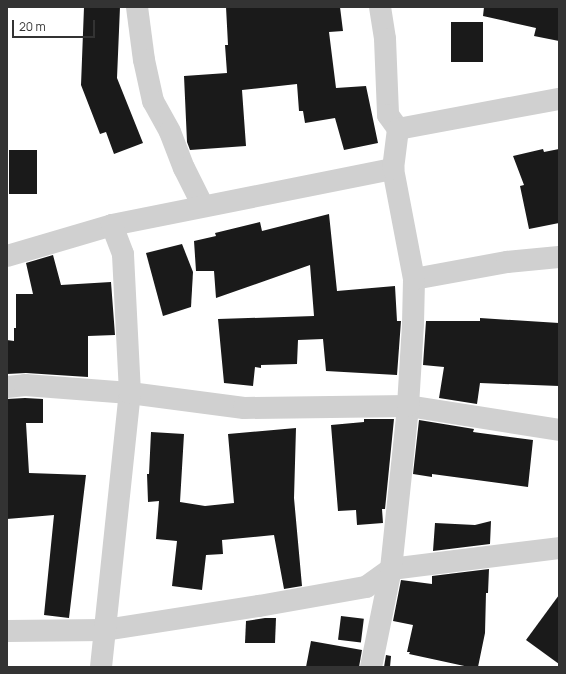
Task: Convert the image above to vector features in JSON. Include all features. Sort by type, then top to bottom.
[{"type":"street","points":[[136,7],[144,60],[153,101],[170,132],[184,168],[203,206]]},
{"type":"street","points":[[371,667],[391,569],[408,406],[414,280],[393,169],[398,129],[388,115],[385,39],[380,7]]},
{"type":"street","points":[[398,129],[559,99]]},
{"type":"street","points":[[7,256],[112,225],[393,169]]},
{"type":"street","points":[[102,667],[130,393],[123,254],[112,225]]},
{"type":"street","points":[[414,280],[507,262],[559,257]]},
{"type":"street","points":[[7,387],[25,385],[130,393],[244,408],[408,406],[559,430]]},
{"type":"street","points":[[7,631],[105,630],[259,606],[366,587],[391,569],[558,551]]},
{"type":"building","points":[[84,7],[120,7],[117,78],[143,143],[114,154],[106,132],[100,134],[81,85]]},
{"type":"building","points":[[226,7],[340,7],[343,31],[329,32],[336,88],[366,86],[378,143],[344,150],[335,118],[305,123],[303,111],[299,111],[297,84],[242,90],[246,146],[190,150],[187,142],[184,76],[227,73],[225,45],[228,45]]},
{"type":"building","points":[[484,7],[559,7],[559,41],[534,36],[536,28],[483,16]]},
{"type":"building","points":[[451,22],[483,22],[483,62],[451,62]]},
{"type":"building","points":[[543,149],[544,152],[559,149],[559,223],[529,229],[520,186],[524,185],[513,156]]},
{"type":"building","points":[[9,150],[37,150],[37,194],[9,194]]},
{"type":"building","points":[[329,214],[337,291],[395,286],[397,321],[401,321],[397,375],[326,371],[323,339],[298,340],[297,364],[261,365],[261,368],[255,367],[253,386],[224,383],[218,319],[314,316],[310,265],[216,298],[214,271],[196,271],[194,241],[216,236],[215,233],[260,222],[262,231]]},
{"type":"building","points":[[182,244],[193,272],[191,307],[163,316],[146,253]]},
{"type":"building","points":[[53,255],[61,285],[111,282],[115,335],[88,336],[88,377],[26,373],[7,374],[7,340],[14,341],[14,328],[16,328],[16,294],[33,294],[26,263]]},
{"type":"building","points":[[480,318],[559,323],[559,386],[480,383],[477,404],[439,398],[444,367],[423,365],[426,321],[480,321]]},
{"type":"building","points":[[7,399],[43,399],[43,423],[26,423],[29,473],[86,475],[69,618],[44,615],[54,515],[7,519]]},
{"type":"building","points":[[364,419],[394,419],[385,509],[382,509],[383,523],[357,525],[356,510],[338,511],[331,425],[364,422]]},
{"type":"building","points":[[419,420],[474,429],[473,432],[533,440],[528,487],[432,474],[432,477],[413,474]]},
{"type":"building","points":[[296,428],[294,498],[302,586],[284,589],[274,535],[222,540],[223,554],[206,555],[202,590],[172,586],[177,541],[156,539],[159,501],[148,502],[147,474],[149,474],[151,432],[184,434],[180,502],[205,506],[234,503],[228,434]]},
{"type":"building","points":[[491,521],[490,544],[433,551],[435,523],[475,525]]},
{"type":"building","points":[[489,569],[488,593],[486,593],[485,633],[478,667],[469,667],[409,654],[410,652],[407,652],[413,625],[393,621],[401,580],[432,584],[432,576]]},
{"type":"building","points":[[559,595],[559,664],[526,640]]},
{"type":"building","points":[[341,616],[364,619],[361,643],[338,640]]},
{"type":"building","points":[[276,618],[275,643],[245,643],[246,621]]},
{"type":"building","points":[[311,641],[362,650],[359,667],[306,667]]},
{"type":"building","points":[[386,655],[391,656],[390,667],[384,667]]}]
